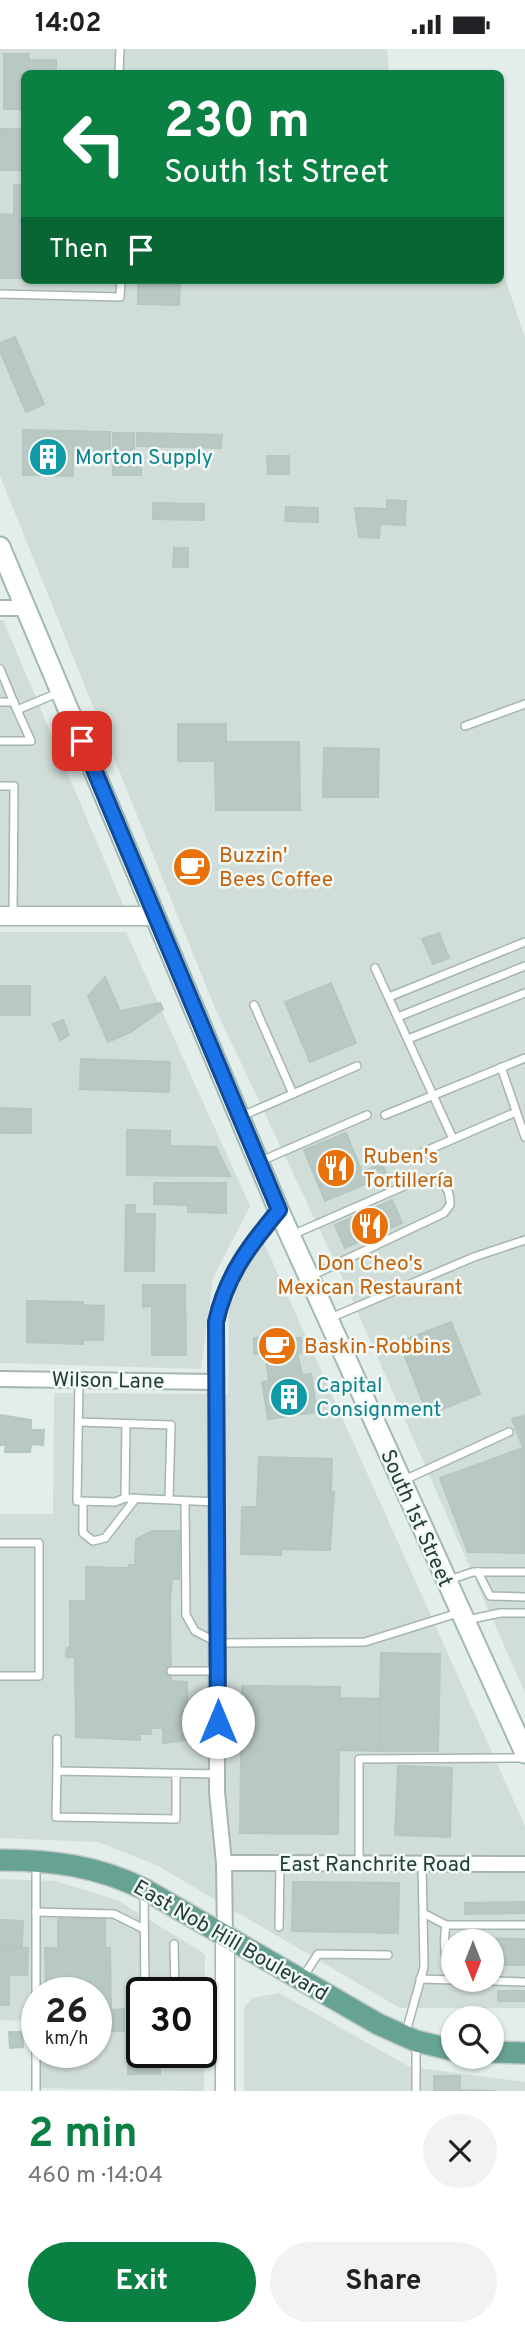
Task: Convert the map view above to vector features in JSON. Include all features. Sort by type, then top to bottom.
[{"type":"main road","name":"South 1st Street","points":[[0,547],[290,1236],[445,1582],[524,1749]]},
{"type":"main road","name":"East Nob Hill Boulevard","points":[[0,1860],[36,1860],[90,1867],[144,1889],[301,1981],[411,2039],[441,2047]]},
{"type":"main road","points":[[504,2052],[525,2053]]},
{"type":"street","points":[[0,607],[26,607]]},
{"type":"street","points":[[6,916],[154,916]]},
{"type":"street","points":[[225,2091],[224,1863],[218,1774],[216,1322],[222,1294],[249,1245],[279,1210]]},
{"type":"street","name":"Wilson Lane","points":[[0,1379],[216,1382]]},
{"type":"street","name":"East Ranchrite Road","points":[[224,1863],[525,1864]]},
{"type":"lane","points":[[118,70],[120,49]]},
{"type":"lane","points":[[0,294],[121,297],[121,284]]},
{"type":"lane","points":[[0,670],[31,741],[0,741]]},
{"type":"lane","points":[[0,702],[16,706],[61,691]]},
{"type":"lane","points":[[465,726],[525,704]]},
{"type":"lane","points":[[0,786],[14,786],[6,916]]},
{"type":"lane","points":[[389,997],[525,943]]},
{"type":"lane","points":[[398,1017],[525,966]]},
{"type":"lane","points":[[375,968],[453,1139]]},
{"type":"lane","points":[[408,1039],[525,993]]},
{"type":"lane","points":[[254,1005],[293,1094]]},
{"type":"lane","points":[[385,1115],[525,1058]]},
{"type":"lane","points":[[239,1117],[357,1066]]},
{"type":"lane","points":[[501,1067],[525,1137]]},
{"type":"lane","points":[[407,1159],[516,1112]]},
{"type":"lane","points":[[258,1162],[367,1115]]},
{"type":"lane","points":[[290,1236],[428,1177],[437,1179],[448,1190],[450,1206],[444,1213],[308,1277]]},
{"type":"lane","points":[[328,1319],[474,1257],[525,1240]]},
{"type":"lane","points":[[79,1380],[77,1501],[116,1502],[125,1498],[136,1498],[217,1502]]},
{"type":"lane","points":[[79,1422],[171,1425],[169,1499]]},
{"type":"lane","points":[[125,1424],[125,1498]]},
{"type":"lane","points":[[400,1482],[509,1432]]},
{"type":"lane","points":[[83,1501],[83,1533],[93,1541],[105,1538],[136,1498]]},
{"type":"lane","points":[[185,1502],[186,1615],[195,1631],[218,1643],[365,1642],[461,1617],[525,1613]]},
{"type":"lane","points":[[0,1543],[39,1543],[39,1676],[0,1676]]},
{"type":"lane","points":[[445,1582],[478,1572],[525,1572]]},
{"type":"lane","points":[[478,1572],[490,1597],[525,1597]]},
{"type":"lane","points":[[171,1671],[218,1671]]},
{"type":"lane","points":[[57,1739],[56,1817],[176,1819],[176,1774]]},
{"type":"lane","points":[[359,1864],[359,1759],[524,1749]]},
{"type":"lane","points":[[57,1771],[218,1774]]},
{"type":"lane","points":[[36,1860],[36,2091]]},
{"type":"lane","points":[[279,1927],[280,1864]]},
{"type":"lane","points":[[416,2091],[411,2039],[424,1967],[422,1864]]},
{"type":"lane","points":[[144,1889],[145,1977]]},
{"type":"lane","points":[[36,1912],[114,1914],[144,1929]]},
{"type":"lane","points":[[423,1913],[446,1925],[525,1925]]},
{"type":"lane","points":[[446,1925],[446,1929]]},
{"type":"lane","points":[[174,1944],[175,1977]]},
{"type":"lane","points":[[301,1981],[318,1954],[388,1955]]},
{"type":"lane","points":[[420,1979],[441,1979]]},
{"type":"lane","points":[[504,1981],[525,1982]]},
{"type":"lane","points":[[217,2011],[225,2011]]},
{"type":"shaded area","points":[[0,49],[387,49],[389,70],[21,70],[21,284],[504,284],[504,275],[525,338],[525,1693],[344,1281],[215,1008],[0,476]]},
{"type":"shaded area","points":[[0,620],[3,620],[125,909],[0,907]]},
{"type":"shaded area","points":[[0,932],[126,932],[250,1206],[213,1278],[201,1369],[0,1363]]},
{"type":"shaded area","points":[[264,1243],[525,1826],[525,2008],[400,2008],[158,1866],[98,1842],[0,1838],[0,1514],[53,1514],[54,1393],[228,1394],[229,1303],[235,1284]]},
{"type":"shaded area","points":[[0,1879],[55,1881],[117,1900],[205,1954],[205,1977],[126,1977],[126,2068],[204,2068],[204,2091],[31,2088],[31,2068],[112,2068],[112,1977],[21,1977],[21,2021],[0,2020]]},
{"type":"shaded area","points":[[279,1993],[410,2067],[525,2082],[525,2091],[244,2091],[244,2008],[252,1998]]},
{"type":"building","points":[[4,54],[29,54],[29,60],[56,60],[56,70],[21,70],[21,109],[4,109]]},
{"type":"building","points":[[1,129],[21,129],[21,170],[0,170]]},
{"type":"building","points":[[14,185],[21,186],[21,278],[0,278],[1,214],[14,215]]},
{"type":"building","points":[[138,284],[180,284],[179,305],[138,304]]},
{"type":"building","points":[[15,337],[44,404],[26,412],[0,351],[0,343]]},
{"type":"building","name":"Morton Supply","points":[[23,430],[110,432],[110,449],[104,449],[104,463],[87,463],[87,449],[73,451],[73,476],[23,475]]},
{"type":"building","points":[[113,433],[134,433],[134,450],[113,450]]},
{"type":"building","points":[[137,433],[222,435],[221,448],[137,446]]},
{"type":"building","points":[[267,456],[289,456],[289,474],[268,474]]},
{"type":"building","points":[[141,460],[141,475],[113,475],[113,461]]},
{"type":"building","points":[[387,500],[406,501],[405,525],[380,524],[379,538],[359,537],[355,508],[387,509]]},
{"type":"building","points":[[153,503],[204,504],[204,520],[153,519]]},
{"type":"building","points":[[286,507],[318,508],[318,522],[285,521]]},
{"type":"building","points":[[174,548],[188,548],[188,567],[173,567]]},
{"type":"building","points":[[178,724],[226,724],[226,742],[299,742],[300,810],[216,810],[215,761],[178,761]]},
{"type":"building","points":[[324,748],[379,749],[378,797],[323,797]]},
{"type":"building","name":"Buzzin' Bees Coffee","points":[[180,863],[204,863],[204,871],[180,871]]},
{"type":"building","points":[[439,933],[449,958],[433,964],[422,939]]},
{"type":"building","points":[[105,977],[120,1011],[160,1003],[163,1009],[131,1032],[108,1042],[88,996]]},
{"type":"building","points":[[331,983],[356,1043],[310,1062],[285,1002]]},
{"type":"building","points":[[0,986],[30,986],[30,1015],[0,1015]]},
{"type":"building","points":[[63,1020],[69,1035],[60,1040],[53,1024]]},
{"type":"building","points":[[81,1059],[170,1062],[169,1092],[80,1089]]},
{"type":"building","points":[[0,1108],[31,1109],[31,1133],[0,1133]]},
{"type":"building","points":[[127,1130],[170,1131],[170,1146],[216,1147],[230,1176],[127,1175]]},
{"type":"building","name":"Ruben's Tortillería","points":[[346,1133],[362,1172],[382,1164],[387,1175],[325,1201],[304,1150]]},
{"type":"building","points":[[154,1183],[226,1183],[226,1213],[188,1212],[188,1205],[154,1204]]},
{"type":"building","points":[[392,1200],[402,1223],[345,1248],[335,1225]]},
{"type":"building","points":[[126,1205],[135,1205],[135,1214],[155,1214],[154,1271],[125,1271]]},
{"type":"building","points":[[143,1285],[185,1285],[186,1355],[152,1355],[152,1306],[143,1307]]},
{"type":"building","points":[[27,1301],[83,1302],[83,1305],[104,1306],[103,1340],[83,1340],[83,1344],[27,1342]]},
{"type":"building","points":[[451,1322],[480,1394],[428,1415],[399,1342]]},
{"type":"building","name":"Baskin-Robbins","points":[[254,1338],[301,1338],[301,1353],[254,1354]]},
{"type":"building","points":[[298,1355],[302,1376],[269,1381],[266,1360]]},
{"type":"building","name":"Capital Consignment","points":[[311,1374],[317,1412],[268,1419],[262,1382]]},
{"type":"building","points":[[0,1415],[31,1420],[31,1430],[44,1430],[43,1445],[31,1444],[30,1452],[5,1452],[6,1445],[0,1445]]},
{"type":"building","points":[[525,1415],[525,1553],[468,1552],[440,1478],[523,1448],[512,1419]]},
{"type":"building","points":[[259,1457],[332,1459],[331,1492],[334,1492],[330,1550],[281,1549],[281,1555],[241,1554],[242,1507],[257,1507]]},
{"type":"building","points":[[152,1531],[183,1531],[183,1541],[179,1541],[179,1579],[172,1579],[170,1600],[171,1681],[187,1682],[187,1740],[163,1743],[163,1728],[151,1728],[151,1734],[140,1734],[140,1740],[76,1737],[75,1657],[66,1657],[67,1648],[70,1648],[70,1601],[86,1601],[86,1567],[129,1568],[129,1565],[135,1565],[136,1539]]},
{"type":"building","points":[[381,1653],[440,1654],[438,1751],[379,1751]]},
{"type":"building","points":[[242,1686],[340,1687],[340,1698],[380,1699],[379,1751],[339,1750],[338,1834],[240,1833]]},
{"type":"building","points":[[398,1766],[452,1768],[450,1837],[395,1835]]},
{"type":"building","points":[[293,1882],[399,1883],[398,1933],[292,1931]]},
{"type":"building","points":[[525,1902],[525,1913],[465,1914],[465,1903]]},
{"type":"building","points":[[58,1919],[105,1919],[105,1948],[110,1948],[110,1977],[46,1977],[45,1948],[58,1948]]},
{"type":"building","points":[[0,1920],[23,1921],[22,1946],[0,1946]]},
{"type":"building","points":[[504,1939],[525,1939],[525,1965],[504,1965]]},
{"type":"building","points":[[0,1947],[28,1948],[27,1975],[9,1975],[9,2005],[0,2005]]},
{"type":"building","points":[[525,1991],[525,2001],[498,2001],[498,1992]]},
{"type":"building","points":[[124,2009],[124,2031],[112,2031],[112,2010]]},
{"type":"building","points":[[9,2032],[21,2032],[21,2047],[10,2048]]},
{"type":"building","points":[[128,2068],[160,2068],[160,2074],[128,2074]]},
{"type":"building","points":[[434,2076],[460,2076],[460,2090],[497,2091],[434,2091]]},
{"type":"place","name":"Morton Supply","points":[[48,457]]},
{"type":"place","name":"Buzzin' Bees Coffee","points":[[192,867]]},
{"type":"place","name":"Ruben's Tortillería","points":[[336,1168]]},
{"type":"place","name":"Don Cheo's Mexican Restaurant","points":[[370,1226]]},
{"type":"place","name":"Baskin-Robbins","points":[[277,1346]]},
{"type":"place","name":"Capital Consignment","points":[[289,1397]]},
{"type":"route","points":[[82,741],[279,1210],[249,1245],[234,1269],[222,1294],[216,1322],[218,1722]]}]
